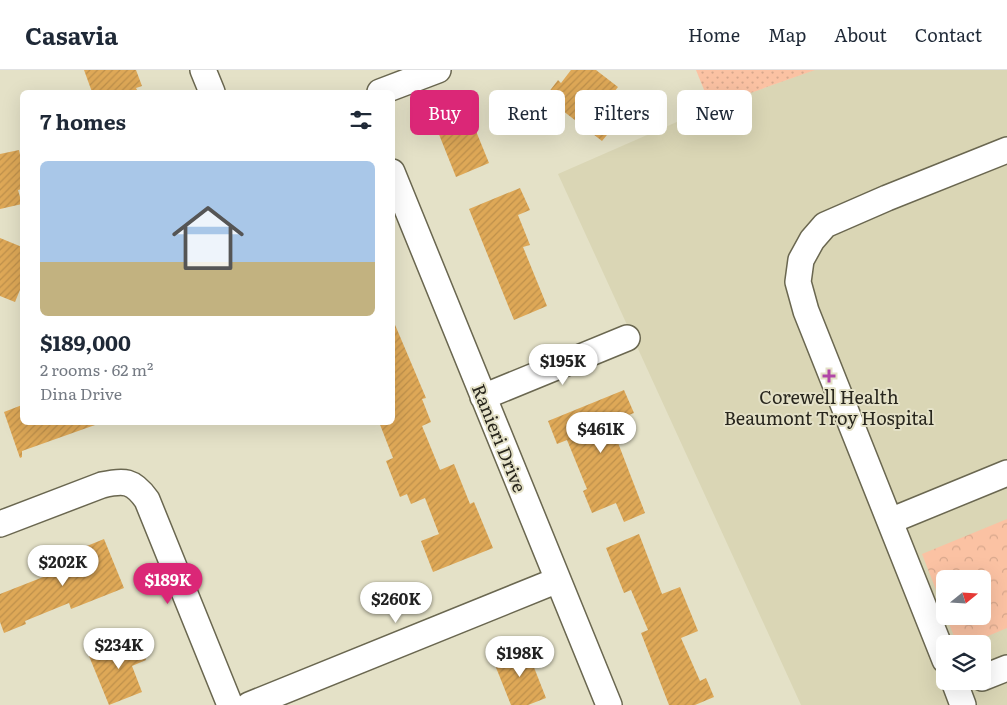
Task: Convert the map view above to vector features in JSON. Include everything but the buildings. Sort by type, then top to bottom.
[{"type":"street","points":[[203,70],[211,90]]},
{"type":"street","points":[[385,90],[438,70]]},
{"type":"street","points":[[936,637],[806,311],[798,282],[802,260],[812,240],[825,225],[1007,150]]},
{"type":"street","name":"Ranieri Drive","points":[[395,179],[609,705]]},
{"type":"street","points":[[483,397],[627,338]]},
{"type":"street","points":[[890,521],[1007,474]]},
{"type":"street","points":[[0,524],[102,486],[119,481],[133,484],[147,500],[230,705]]},
{"type":"street","points":[[249,705],[558,580]]},
{"type":"street","points":[[991,674],[1007,668]]},
{"type":"shaded area","name":"Corewell Health Beaumont Troy Hospital","points":[[814,70],[1007,70],[1007,705],[801,705],[558,174],[647,135],[667,135],[667,126],[677,122],[677,135],[752,135],[752,92]]},
{"type":"green space","points":[[696,70],[815,70],[752,92],[752,90],[704,90]]},
{"type":"green space","points":[[1007,519],[1007,628],[990,635],[953,635],[950,625],[991,625],[991,570],[936,570],[936,590],[922,554]]},
{"type":"place","name":"Corewell Health Beaumont Troy Hospital","points":[[829,376]]}]
